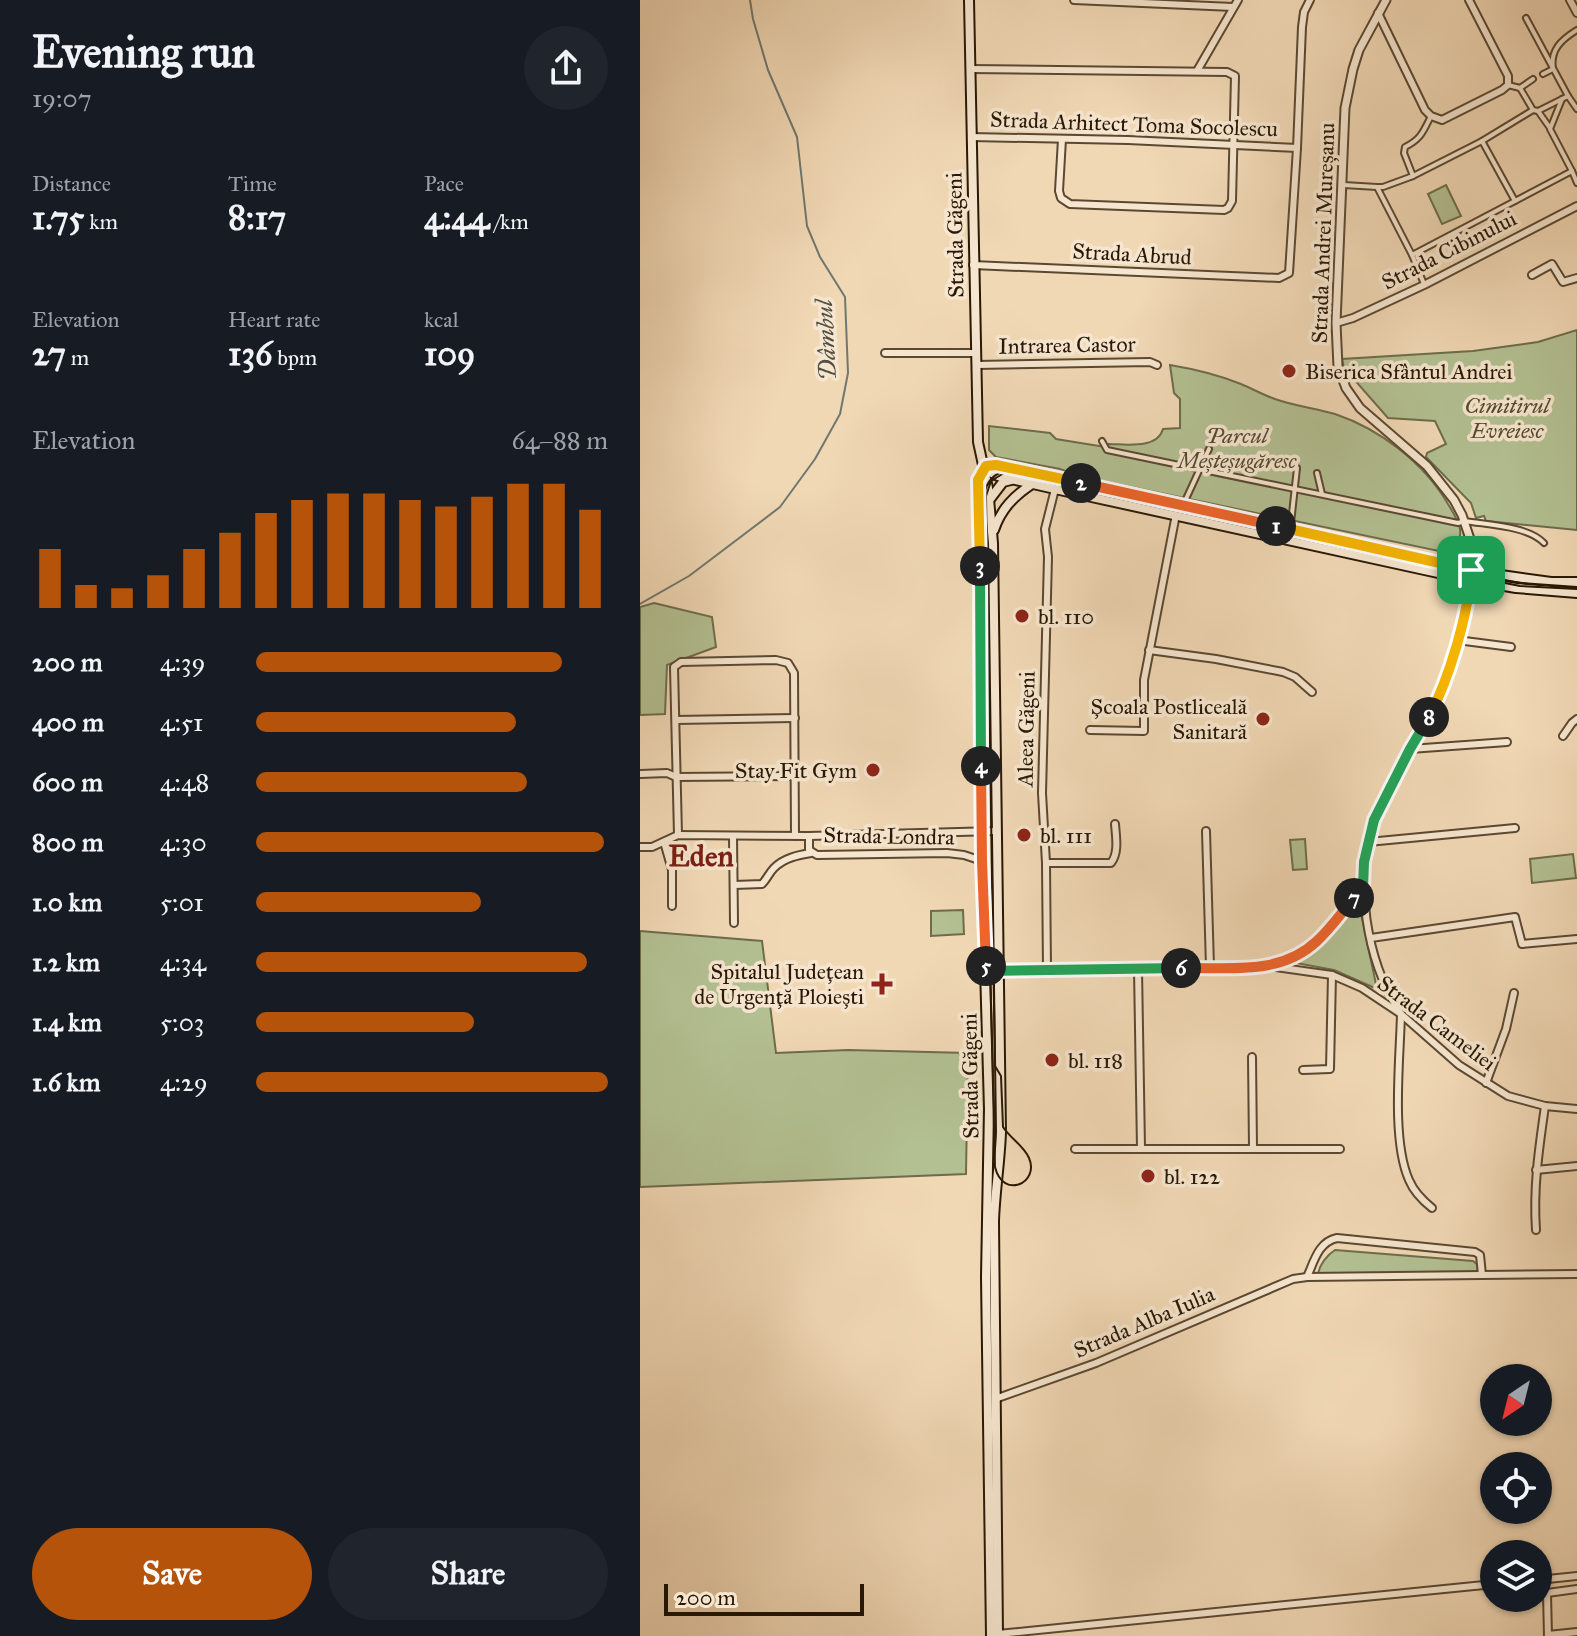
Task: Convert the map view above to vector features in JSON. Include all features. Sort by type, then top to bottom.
[{"type":"main road","name":"Strada Găgeni","points":[[969,0],[978,442],[993,543],[1001,1132],[1000,1157],[990,1196],[987,1401],[996,1635]]},
{"type":"main road","points":[[1577,582],[1519,579],[1471,570],[1182,503],[996,465],[983,469],[1014,480],[1176,516],[1181,522],[1215,529],[1221,526],[1470,580],[1577,593]]},
{"type":"main road","name":"Strada Găgeni","points":[[983,469],[978,480],[982,861],[995,1399],[996,1635]]},
{"type":"main road","points":[[989,500],[1003,482],[1014,480]]},
{"type":"main road","points":[[993,543],[994,529],[1002,512],[1014,496],[1032,484]]},
{"type":"street","points":[[1074,0],[1233,7]]},
{"type":"street","points":[[1197,71],[1238,0]]},
{"type":"street","points":[[1297,148],[1302,27],[1310,0]]},
{"type":"street","name":"Strada Andrei Mureșanu","points":[[1386,0],[1362,44],[1345,108],[1336,323],[1338,367],[1353,400],[1363,412],[1427,466],[1450,493],[1465,521],[1471,542],[1470,580]]},
{"type":"street","points":[[1469,0],[1508,76],[1508,85]]},
{"type":"street","points":[[1570,0],[1577,13]]},
{"type":"street","points":[[1378,13],[1425,110],[1431,116],[1442,120],[1449,118],[1508,85]]},
{"type":"street","points":[[1526,18],[1577,109]]},
{"type":"street","points":[[1553,69],[1554,51],[1577,30]]},
{"type":"street","points":[[970,69],[1197,71],[1227,72],[1235,76],[1232,201],[1224,210],[1075,205],[1065,202],[1059,191],[1062,139]]},
{"type":"street","points":[[1543,74],[1553,69]]},
{"type":"street","points":[[1520,88],[1533,79]]},
{"type":"street","points":[[1508,85],[1520,88],[1550,129],[1577,183]]},
{"type":"street","points":[[1342,185],[1383,187],[1413,176],[1535,110],[1568,96]]},
{"type":"street","points":[[1550,129],[1562,99]]},
{"type":"street","points":[[1413,176],[1404,153],[1405,147],[1422,135],[1431,116]]},
{"type":"street","name":"Strada Arhitect Toma Socolescu","points":[[971,137],[1297,148]]},
{"type":"street","points":[[1482,141],[1515,201]]},
{"type":"street","name":"Strada Abrud","points":[[973,265],[1279,278],[1289,273],[1297,148]]},
{"type":"street","points":[[1412,255],[1572,171]]},
{"type":"street","points":[[1377,187],[1424,285]]},
{"type":"street","name":"Strada Cibinului","points":[[1336,323],[1424,285],[1577,206]]},
{"type":"street","points":[[1532,275],[1552,264],[1563,282],[1577,278]]},
{"type":"street","points":[[885,353],[975,353]]},
{"type":"street","name":"Intrarea Castor","points":[[976,365],[1150,362],[1157,365]]},
{"type":"street","points":[[1102,441],[1107,450],[1458,523],[1465,521],[1524,531],[1537,536],[1544,543]]},
{"type":"street","points":[[1090,730],[1144,731],[1144,680],[1176,516],[1209,449]]},
{"type":"street","points":[[1291,523],[1297,468]]},
{"type":"street","points":[[1317,473],[1322,494]]},
{"type":"street","name":"Aleea Găgeni","points":[[1047,970],[1042,793],[1048,557],[1045,538],[1055,489]]},
{"type":"street","points":[[1432,1208],[1415,1191],[1400,1150],[1401,1014],[1389,994],[1371,938],[1363,887],[1364,862],[1374,820],[1435,706],[1450,667],[1470,580]]},
{"type":"street","points":[[1457,640],[1511,647]]},
{"type":"street","points":[[1149,650],[1283,672],[1295,677],[1312,692]]},
{"type":"street","points":[[678,835],[674,667],[681,662],[776,660],[788,663],[794,673],[795,836]]},
{"type":"street","points":[[676,720],[795,718]]},
{"type":"street","points":[[1563,736],[1577,719]]},
{"type":"street","points":[[1410,749],[1507,742]]},
{"type":"street","points":[[640,774],[667,773],[676,777],[795,776]]},
{"type":"street","points":[[1046,863],[1111,863],[1116,851],[1115,824]]},
{"type":"street","points":[[1368,842],[1515,828]]},
{"type":"street","name":"Strada Londra","points":[[640,847],[652,847],[678,835],[809,836],[996,831]]},
{"type":"street","points":[[1206,831],[1210,967]]},
{"type":"street","points":[[890,834],[890,853]]},
{"type":"street","points":[[733,836],[734,923]]},
{"type":"street","name":"Strada Londra","points":[[809,836],[809,850],[817,855],[947,853],[982,861]]},
{"type":"street","points":[[664,842],[672,870],[672,906]]},
{"type":"street","points":[[734,885],[762,884],[774,868],[787,859],[811,853]]},
{"type":"street","points":[[1268,966],[1290,960],[1308,949],[1325,934],[1363,887]]},
{"type":"street","points":[[1371,938],[1515,917],[1522,944],[1577,939]]},
{"type":"street","name":"Strada Cameliei","points":[[987,971],[1268,966],[1332,975],[1362,988],[1401,1014],[1459,1065],[1508,1096],[1545,1106],[1577,1109]]},
{"type":"street","points":[[1138,969],[1141,1148]]},
{"type":"street","points":[[1303,1070],[1330,1069],[1332,975]]},
{"type":"street","points":[[1486,1083],[1506,1029],[1514,993]]},
{"type":"street","points":[[1252,1057],[1253,1148]]},
{"type":"street","points":[[1536,1230],[1536,1170],[1545,1106]]},
{"type":"street","points":[[1075,1149],[1340,1149]]},
{"type":"street","points":[[1536,1170],[1577,1166]]},
{"type":"street","points":[[1307,1277],[1323,1244],[1337,1238],[1475,1252],[1480,1255],[1482,1275]]},
{"type":"street","name":"Strada Alba Iulia","points":[[995,1399],[1096,1363],[1293,1279],[1577,1274]]},
{"type":"street","points":[[1552,1579],[1577,1576]]},
{"type":"street","points":[[996,1635],[1480,1585]]},
{"type":"street","points":[[1577,1589],[1547,1593],[1548,1635],[1577,1632]]},
{"type":"green space","points":[[1446,185],[1461,216],[1442,224],[1428,194]]},
{"type":"green space","name":"Cimitirul Evreiesc","points":[[1577,330],[1577,530],[1486,521],[1484,516],[1476,518],[1471,503],[1426,457],[1427,453],[1446,444],[1435,421],[1388,418],[1344,368],[1342,359],[1473,351],[1538,342]]},
{"type":"green space","name":"Parcul Meșteșugăresc","points":[[1170,365],[1215,375],[1266,396],[1335,414],[1384,438],[1414,461],[1452,511],[1460,534],[1453,554],[1079,476],[1060,469],[996,457],[989,450],[989,426],[1050,433],[1056,439],[1105,447],[1107,444],[1147,443],[1160,436],[1163,429],[1180,428],[1180,399],[1174,393]]},
{"type":"green space","points":[[654,603],[712,617],[716,647],[667,665],[665,714],[640,715],[640,607]]},
{"type":"green space","points":[[1305,839],[1307,869],[1293,870],[1290,840]]},
{"type":"green space","points":[[1573,854],[1576,878],[1532,883],[1530,859]]},
{"type":"green space","points":[[1358,899],[1377,989],[1334,970],[1296,963],[1325,941]]},
{"type":"green space","points":[[963,910],[964,934],[931,936],[931,911]]},
{"type":"green space","points":[[640,931],[762,941],[776,1053],[848,1050],[968,1053],[966,1174],[640,1187]]},
{"type":"green space","points":[[1335,1250],[1473,1261],[1478,1265],[1477,1275],[1473,1278],[1324,1280],[1318,1275],[1320,1268],[1326,1257]]},
{"type":"waterway","name":"Dâmbul","points":[[640,604],[689,576],[780,507],[815,459],[840,414],[848,373],[845,297],[820,257],[807,226],[797,137],[768,70],[750,0]]},
{"type":"tram line","points":[[1577,587],[1520,583],[1463,572],[1004,471],[992,478],[984,499],[989,926],[995,1167],[1005,1183],[1012,1185],[1025,1181],[1031,1167],[1027,1154],[1003,1127],[1001,1076],[995,1066],[986,496],[991,481],[1004,473],[1470,576],[1520,586],[1577,589]]},
{"type":"place","name":"Biserica Sfântul Andrei","points":[[1289,371]]},
{"type":"place","name":"bl. 110","points":[[1022,616]]},
{"type":"place","name":"Școala Postliceală Sanitară","points":[[1263,719]]},
{"type":"place","name":"Stay Fit Gym","points":[[873,770]]},
{"type":"place","name":"bl. 111","points":[[1024,835]]},
{"type":"place","name":"Spitalul Județean de Urgență Ploiești","points":[[882,984]]},
{"type":"place","name":"bl. 118","points":[[1052,1060]]},
{"type":"place","name":"bl. 122","points":[[1148,1176]]},
{"type":"district","name":"Eden","points":[[701,856]]},
{"type":"route","points":[[986,466],[1017,469],[1471,570],[1450,667],[1435,706],[1374,820],[1364,862],[1363,887],[1325,934],[1308,949],[1290,960],[1268,966],[987,971],[982,861],[978,480],[986,466]]}]
